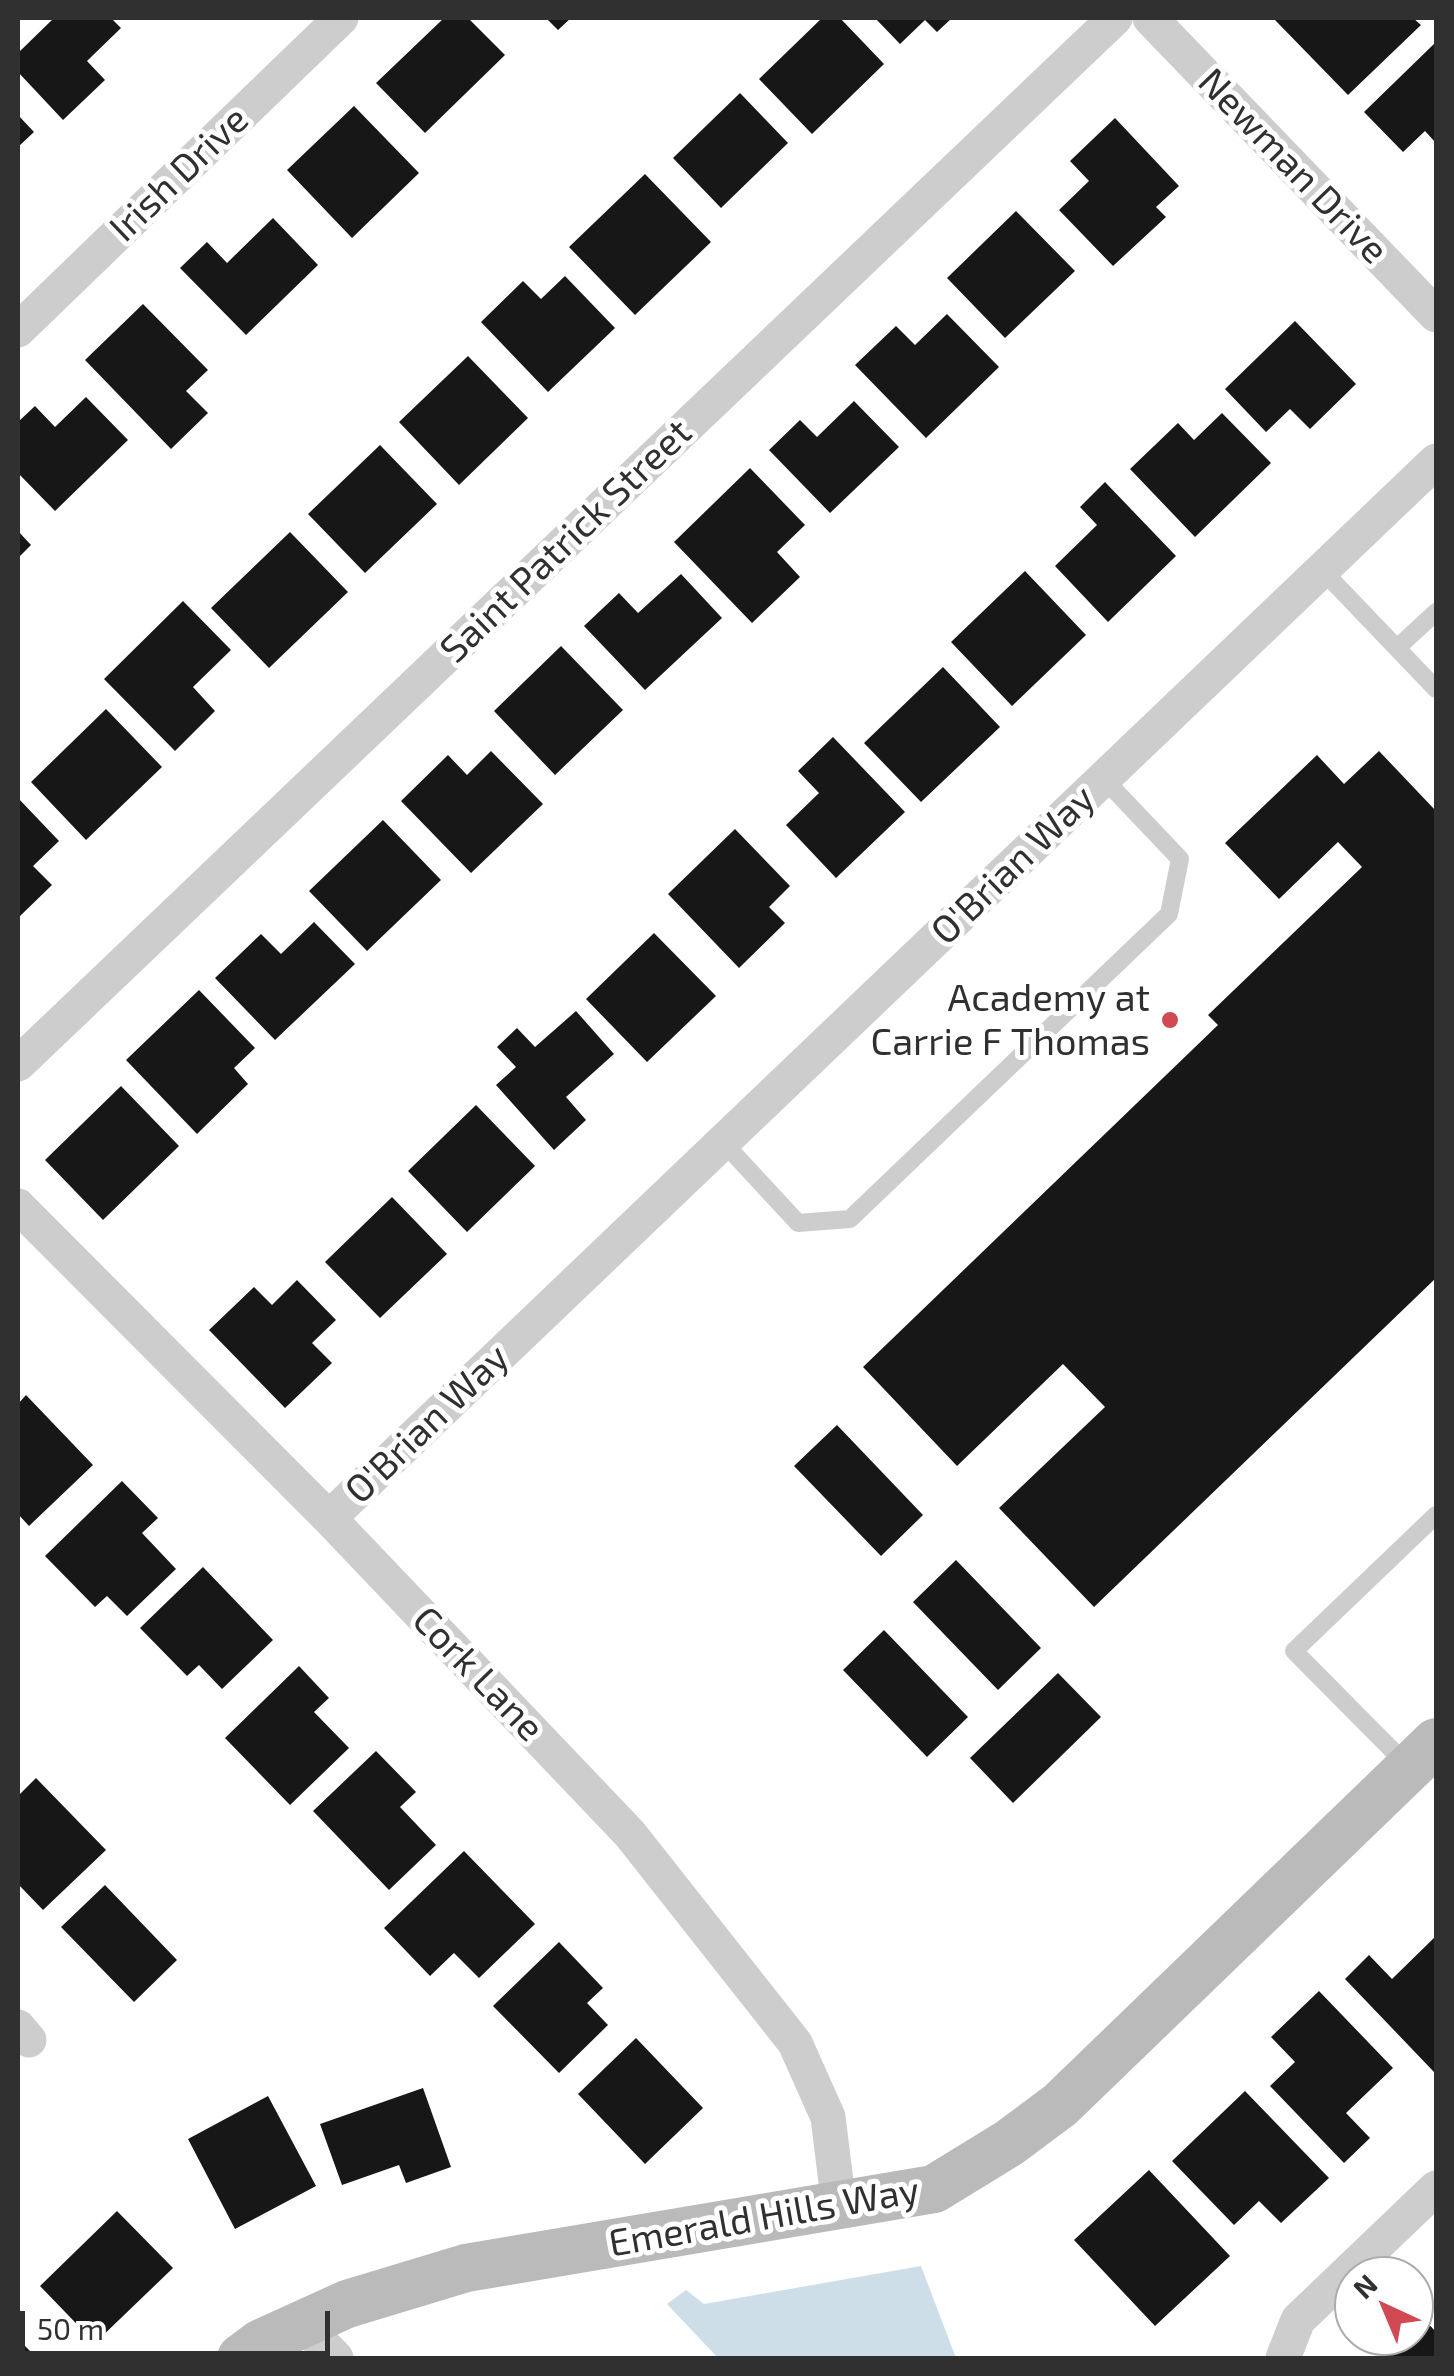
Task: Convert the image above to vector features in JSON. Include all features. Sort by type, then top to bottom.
[{"type":"street","name":"Irish Drive","points":[[18,330],[341,18]]},
{"type":"street","name":"Saint Patrick Street","points":[[18,1064],[1115,18]]},
{"type":"street","name":"Newman Drive","points":[[1150,18],[1436,315]]},
{"type":"street","name":"O'Brian Way","points":[[329,1518],[1436,461]]},
{"type":"street","name":"Cork Lane","points":[[18,1206],[329,1518],[630,1834],[794,2043],[828,2116],[839,2206]]},
{"type":"street","name":"Emerald Hills Way","points":[[241,2358],[261,2343],[347,2304],[466,2268],[934,2189],[1060,2105],[1423,1755]]},
{"type":"street","points":[[1283,2358],[1298,2320],[1436,2188]]},
{"type":"street","points":[[303,2324],[336,2358]]},
{"type":"lane","points":[[1322,570],[1436,688]]},
{"type":"lane","points":[[1397,648],[1436,612]]},
{"type":"lane","points":[[724,1142],[798,1223],[850,1218],[1169,914],[1180,860],[1104,779]]},
{"type":"lane","points":[[1423,1755],[1294,1650],[1436,1515]]},
{"type":"shaded area","points":[[921,2266],[956,2358],[718,2358],[667,2304],[686,2290],[704,2304]]},
{"type":"building","points":[[54,18],[111,18],[121,28],[87,61],[105,80],[63,120],[18,72],[18,53]]},
{"type":"building","points":[[444,18],[468,18],[505,55],[425,133],[376,83]]},
{"type":"building","points":[[546,18],[571,18],[558,30]]},
{"type":"building","points":[[822,18],[840,18],[884,64],[812,134],[759,79]]},
{"type":"building","points":[[875,18],[952,18],[937,32],[925,20],[900,44]]},
{"type":"building","points":[[1277,18],[1413,18],[1421,25],[1348,95]]},
{"type":"building","points":[[1436,42],[1436,143],[1425,131],[1403,152],[1364,112]]},
{"type":"building","points":[[740,93],[788,143],[721,208],[673,158]]},
{"type":"building","points":[[354,106],[419,173],[352,238],[287,170]]},
{"type":"building","points":[[18,115],[34,132],[18,147]]},
{"type":"building","points":[[1115,118],[1179,186],[1156,207],[1166,217],[1113,266],[1059,210],[1089,181],[1070,161]]},
{"type":"building","points":[[645,174],[711,242],[635,315],[569,247]]},
{"type":"building","points":[[1016,211],[1075,271],[1005,338],[947,278]]},
{"type":"building","points":[[273,218],[318,265],[246,335],[180,268],[207,242],[227,263]]},
{"type":"building","points":[[565,276],[615,328],[548,392],[481,322],[523,281],[541,299]]},
{"type":"building","points":[[143,304],[208,370],[186,391],[208,413],[171,449],[85,360]]},
{"type":"building","points":[[947,314],[999,367],[926,438],[855,365],[896,326],[915,345]]},
{"type":"building","points":[[1295,321],[1356,384],[1310,429],[1290,409],[1266,432],[1225,389]]},
{"type":"building","points":[[468,356],[528,418],[459,485],[399,422]]},
{"type":"building","points":[[86,397],[128,440],[55,511],[18,473],[18,422],[35,406],[55,427]]},
{"type":"building","points":[[854,401],[899,447],[830,513],[769,450],[800,420],[817,437]]},
{"type":"building","points":[[1222,413],[1271,463],[1195,537],[1130,469],[1178,423],[1194,440]]},
{"type":"building","points":[[380,445],[437,504],[365,573],[308,514]]},
{"type":"building","points":[[750,468],[805,525],[777,552],[800,577],[752,623],[674,542]]},
{"type":"building","points":[[1105,482],[1176,556],[1108,622],[1055,566],[1097,525],[1080,507]]},
{"type":"building","points":[[18,531],[31,545],[18,558]]},
{"type":"building","points":[[290,532],[348,592],[269,668],[211,608]]},
{"type":"building","points":[[1025,571],[1086,635],[1012,706],[951,642]]},
{"type":"building","points":[[681,574],[722,618],[645,690],[584,626],[619,593],[638,613]]},
{"type":"building","points":[[183,601],[231,650],[193,687],[215,711],[175,751],[104,679]]},
{"type":"building","points":[[561,646],[623,710],[555,775],[494,711]]},
{"type":"building","points":[[943,667],[1000,727],[921,802],[864,743]]},
{"type":"building","points":[[106,709],[162,767],[86,840],[31,782]]},
{"type":"building","points":[[833,737],[905,812],[836,878],[786,825],[819,793],[798,771]]},
{"type":"building","points":[[491,751],[543,804],[471,873],[401,801],[448,755],[467,775]]},
{"type":"building","points":[[1379,751],[1436,811],[1436,1278],[1094,1607],[999,1508],[1105,1407],[1063,1364],[957,1466],[863,1367],[1218,1025],[1208,1015],[1362,867],[1338,842],[1279,899],[1225,843],[1317,755],[1344,784]]},
{"type":"building","points":[[18,798],[59,841],[33,866],[52,885],[18,918]]},
{"type":"building","points":[[383,820],[441,880],[367,951],[309,891]]},
{"type":"building","points":[[735,829],[790,886],[769,907],[785,923],[739,968],[668,894]]},
{"type":"building","points":[[314,922],[355,964],[275,1040],[215,978],[261,934],[281,954]]},
{"type":"building","points":[[654,933],[716,996],[647,1062],[586,999]]},
{"type":"building","points":[[199,990],[255,1048],[234,1068],[248,1084],[197,1134],[126,1060]]},
{"type":"building","points":[[576,1011],[614,1054],[566,1097],[586,1120],[554,1150],[496,1085],[516,1067],[497,1047],[517,1028],[535,1047]]},
{"type":"building","points":[[121,1086],[179,1146],[103,1220],[45,1160]]},
{"type":"building","points":[[476,1105],[535,1166],[467,1232],[408,1171]]},
{"type":"building","points":[[392,1197],[447,1254],[380,1318],[325,1262]]},
{"type":"building","points":[[297,1280],[336,1320],[312,1343],[332,1363],[285,1408],[209,1330],[254,1287],[272,1305]]},
{"type":"building","points":[[26,1395],[93,1465],[29,1526],[18,1514],[18,1404]]},
{"type":"building","points":[[837,1425],[923,1515],[881,1556],[794,1466]]},
{"type":"building","points":[[122,1481],[158,1518],[142,1533],[176,1569],[127,1616],[107,1596],[95,1607],[45,1556]]},
{"type":"building","points":[[956,1560],[1041,1648],[998,1690],[913,1602]]},
{"type":"building","points":[[203,1567],[273,1640],[222,1689],[199,1665],[187,1676],[140,1628]]},
{"type":"building","points":[[884,1630],[968,1717],[927,1757],[843,1670]]},
{"type":"building","points":[[299,1666],[329,1698],[314,1712],[349,1748],[290,1805],[225,1738]]},
{"type":"building","points":[[1058,1673],[1101,1717],[1013,1803],[970,1758]]},
{"type":"building","points":[[376,1751],[416,1792],[400,1807],[436,1845],[389,1890],[313,1811]]},
{"type":"building","points":[[36,1778],[106,1850],[43,1910],[18,1884],[18,1796]]},
{"type":"building","points":[[464,1851],[535,1924],[479,1978],[454,1953],[430,1976],[384,1928]]},
{"type":"building","points":[[105,1885],[177,1960],[134,2002],[61,1927]]},
{"type":"building","points":[[1436,1936],[1434,2072],[1345,1979],[1369,1955],[1392,1979]]},
{"type":"building","points":[[559,1942],[603,1988],[587,2003],[608,2025],[559,2073],[493,2006]]},
{"type":"building","points":[[1319,1991],[1393,2068],[1346,2113],[1370,2138],[1344,2163],[1270,2086],[1295,2062],[1271,2037]]},
{"type":"building","points":[[636,2038],[703,2108],[645,2164],[578,2094]]},
{"type":"building","points":[[423,2088],[451,2167],[406,2183],[399,2165],[342,2185],[320,2124]]},
{"type":"building","points":[[1245,2091],[1329,2178],[1281,2223],[1259,2201],[1234,2225],[1172,2161]]},
{"type":"building","points":[[268,2096],[316,2186],[235,2229],[188,2139]]},
{"type":"building","points":[[1149,2170],[1230,2256],[1155,2326],[1074,2240]]},
{"type":"building","points":[[117,2211],[173,2268],[95,2343],[40,2286]]},
{"type":"building","points":[[1436,2332],[1436,2358],[1381,2358],[1434,2356]]},
{"type":"building","points":[[18,2339],[37,2358],[18,2358]]},
{"type":"place","name":"Academy at Carrie F Thomas","points":[[1170,1020]]}]
